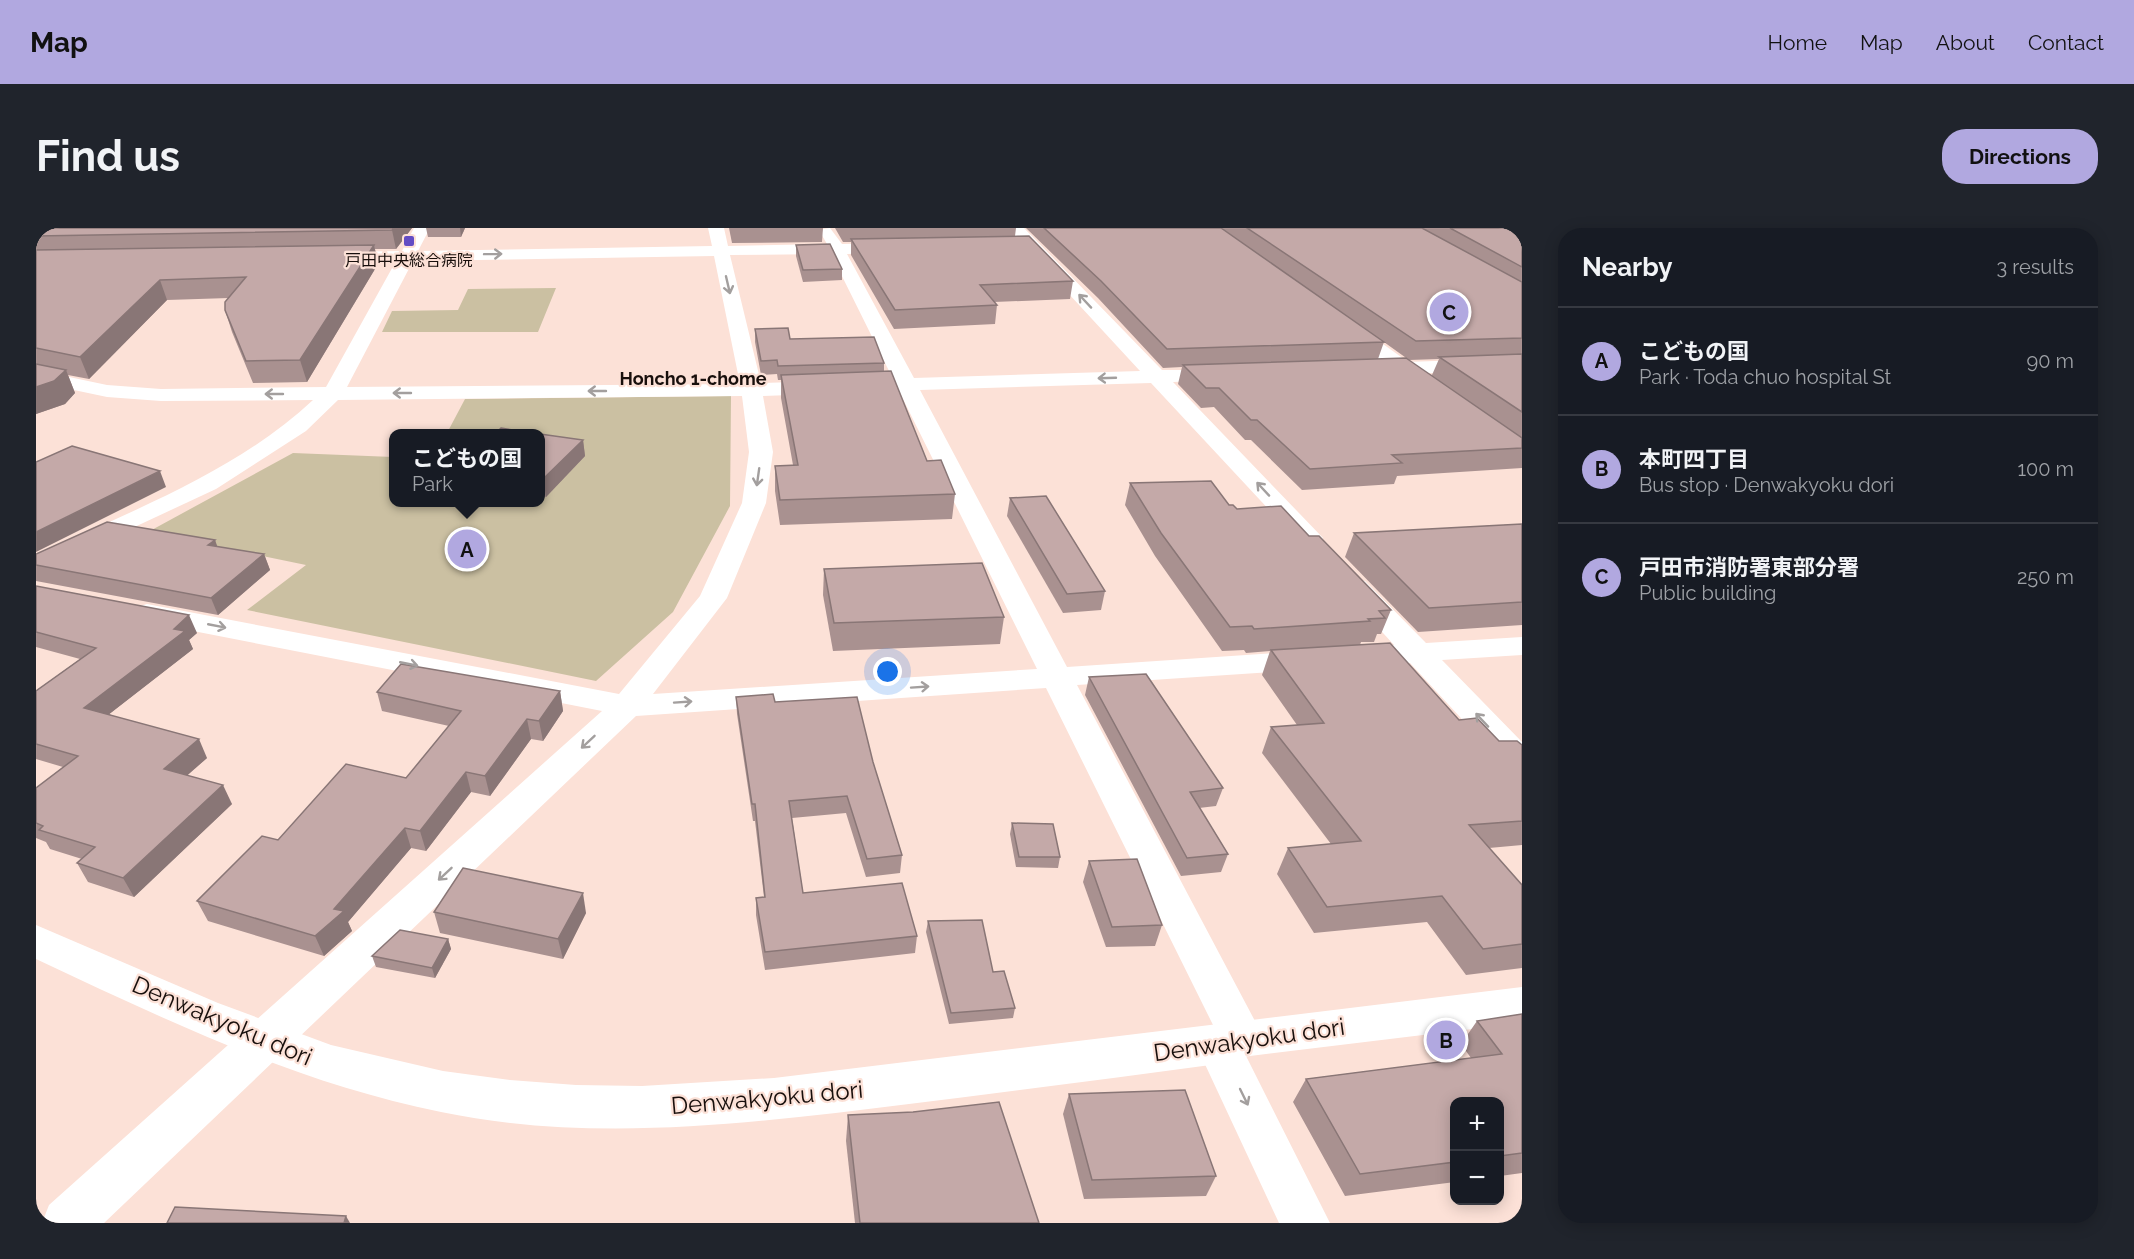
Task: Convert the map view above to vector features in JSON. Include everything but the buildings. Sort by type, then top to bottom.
[{"type":"main road","points":[[36,565],[207,484],[298,426],[333,393],[422,228]]},
{"type":"main road","points":[[825,228],[908,386],[1054,678],[1230,1042],[1305,1223]]},
{"type":"main road","points":[[1013,237],[1033,245],[1522,763]]},
{"type":"main road","points":[[68,1223],[627,706],[712,598],[754,503],[761,452],[752,390],[718,239]]},
{"type":"main road","points":[[311,257],[407,256],[718,239],[836,249],[917,247]]},
{"type":"main road","points":[[1330,315],[1444,396]]},
{"type":"main road","points":[[1358,370],[1522,364]]},
{"type":"main road","points":[[36,376],[107,391],[161,394],[752,390],[1240,374]]},
{"type":"main road","points":[[117,607],[627,706],[1522,646]]},
{"type":"main road","name":"Denwakyoku dori","points":[[36,941],[262,1042],[318,1062],[443,1092],[581,1108],[651,1109],[790,1098],[1522,1005]]},
{"type":"shaded area","points":[[556,288],[538,332],[382,332],[392,311],[458,310],[468,289]]},
{"type":"shaded area","points":[[731,396],[730,506],[673,612],[596,681],[247,610],[306,565],[148,532],[293,453],[389,457],[389,507],[545,507],[545,429],[449,429],[465,399]]},
{"type":"place","name":"戸田中央総合病院","points":[[409,241]]},
{"type":"place","name":"戸田市消防署東部分署","points":[[1449,312]]},
{"type":"place","name":"こどもの国","points":[[467,549]]},
{"type":"place","name":"本町四丁目","points":[[1446,1040]]},
{"type":"district","name":"Honcho 1-chome","points":[[693,379]]}]
